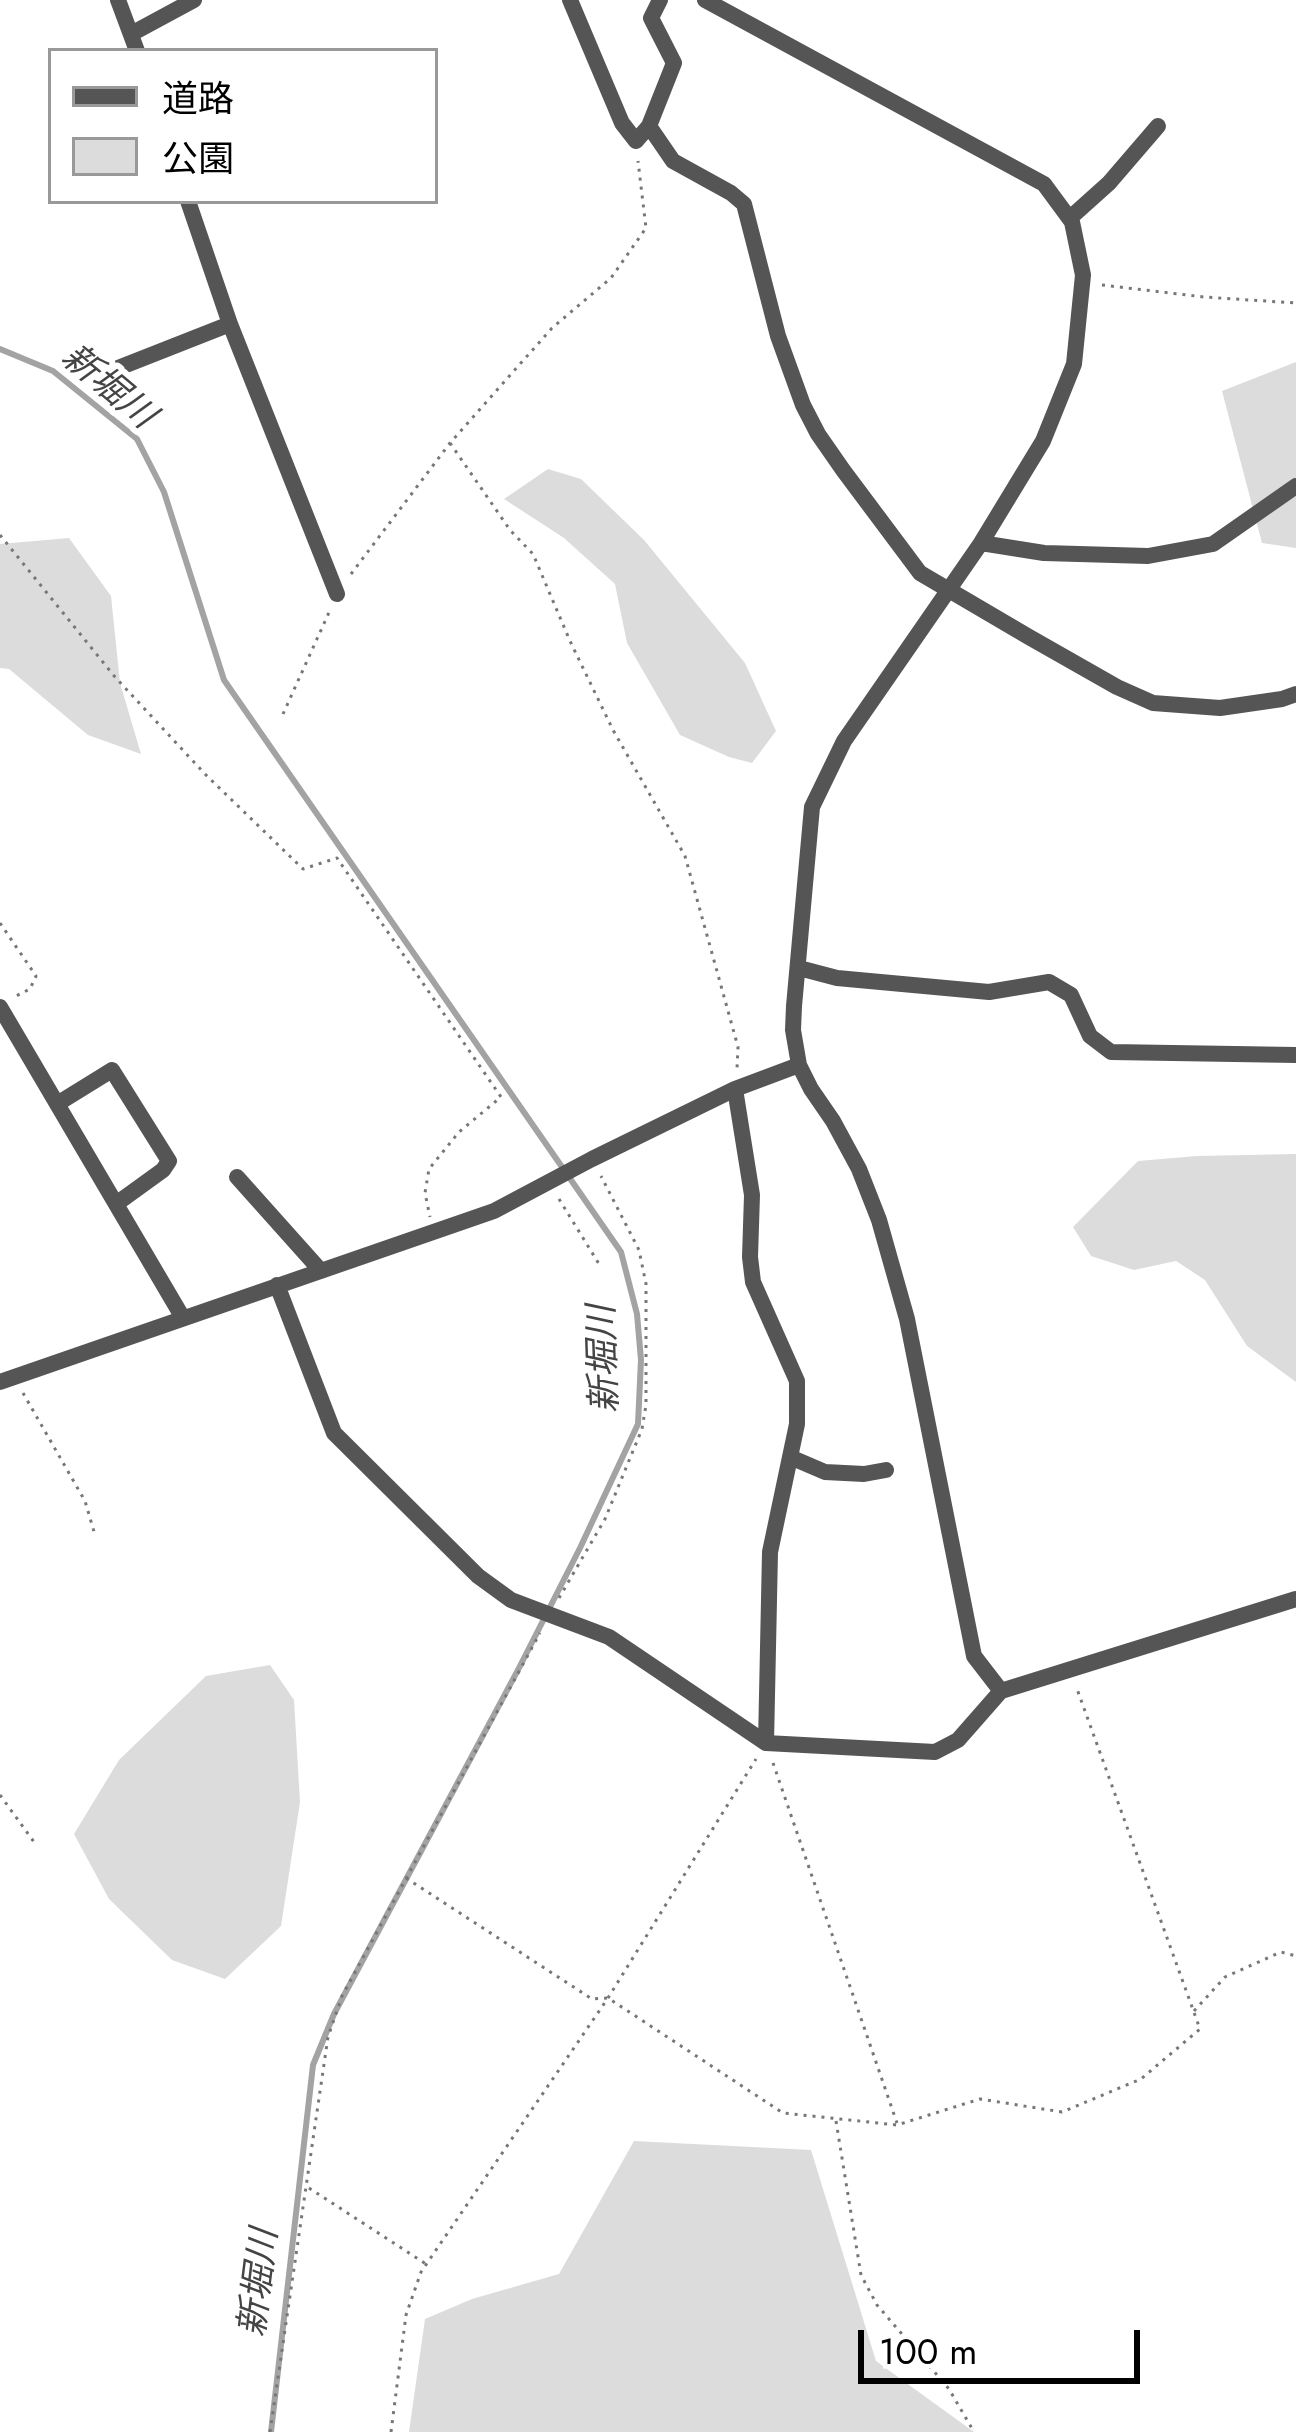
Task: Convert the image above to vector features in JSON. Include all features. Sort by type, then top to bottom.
[{"type":"street","points":[[118,0],[134,42],[194,0]]},
{"type":"street","points":[[570,0],[622,123],[636,141],[649,126],[674,63],[651,18],[660,0]]},
{"type":"street","points":[[705,0],[1044,184],[1070,218],[1083,274],[1074,364],[1043,441],[981,543],[844,741],[812,807],[793,1030],[799,1065],[859,1169],[879,1220],[907,1319],[974,1656],[1001,1691]]},
{"type":"street","points":[[649,126],[673,161],[743,204],[778,336],[810,420],[920,572],[1117,687],[1153,703],[1220,708],[1296,694]]},
{"type":"street","points":[[1070,218],[1109,183],[1158,126]]},
{"type":"street","points":[[189,204],[230,325],[337,594]]},
{"type":"street","points":[[108,372],[230,325]]},
{"type":"street","points":[[981,543],[1044,553],[1148,556],[1213,544],[1296,486]]},
{"type":"street","points":[[799,968],[836,978],[989,992],[1048,982],[1071,995],[1090,1036],[1111,1052],[1296,1055]]},
{"type":"street","points":[[8,1002],[57,1104],[183,1318]]},
{"type":"street","points":[[7,1379],[494,1211],[735,1089],[799,1065]]},
{"type":"street","points":[[57,1104],[112,1070],[169,1161],[163,1171],[116,1204]]},
{"type":"street","points":[[735,1089],[752,1195],[754,1282],[797,1381],[797,1424],[770,1552],[766,1743]]},
{"type":"street","points":[[237,1177],[321,1270]]},
{"type":"street","points":[[277,1286],[334,1432],[478,1576],[511,1600],[609,1637],[766,1743],[935,1752],[958,1740],[1001,1691],[1296,1598]]},
{"type":"street","points":[[790,1456],[825,1472],[886,1471]]},
{"type":"path","points":[[283,714],[337,594],[372,542],[450,443],[552,328],[611,278],[646,228],[636,141]]},
{"type":"path","points":[[1082,283],[1296,303]]},
{"type":"path","points":[[450,443],[532,554],[613,730],[685,856],[738,1047],[735,1089]]},
{"type":"path","points":[[0,535],[115,677],[205,774],[303,868],[337,858],[501,1097],[459,1132],[429,1169],[425,1192],[433,1232]]},
{"type":"path","points":[[0,923],[36,976],[30,989],[8,1002]]},
{"type":"path","points":[[270,2432],[328,2037],[342,1996],[605,1519],[642,1429],[646,1283],[639,1250],[592,1159]]},
{"type":"path","points":[[548,1183],[599,1264]]},
{"type":"path","points":[[7,1379],[85,1501],[95,1535]]},
{"type":"path","points":[[406,1877],[592,1999],[608,1998],[783,2113],[897,2125],[980,2098],[1063,2112],[1141,2079],[1200,2029],[1070,1670]]},
{"type":"path","points":[[391,2432],[406,2314],[421,2272],[608,1998],[766,1743]]},
{"type":"path","points":[[766,1743],[897,2125]]},
{"type":"path","points":[[0,1795],[34,1841]]},
{"type":"path","points":[[1193,2012],[1225,1977],[1267,1956],[1281,1952],[1296,1956]]},
{"type":"path","points":[[836,2119],[861,2276],[877,2305],[949,2389],[974,2432]]},
{"type":"path","points":[[307,2188],[427,2264]]},
{"type":"green space","points":[[1296,362],[1296,548],[1262,543],[1222,391]]},
{"type":"green space","points":[[548,469],[581,479],[644,540],[745,663],[776,731],[752,763],[680,735],[627,643],[615,584],[564,538],[504,499]]},
{"type":"green space","points":[[69,538],[111,596],[120,683],[141,754],[88,735],[9,669],[0,668],[0,544]]},
{"type":"green space","points":[[1296,1154],[1296,1382],[1247,1346],[1205,1280],[1176,1261],[1134,1270],[1091,1256],[1073,1227],[1138,1161]]},
{"type":"green space","points":[[270,1665],[294,1700],[300,1802],[281,1926],[225,1979],[172,1960],[109,1899],[74,1834],[119,1760],[206,1676]]},
{"type":"green space","points":[[634,2141],[811,2150],[876,2361],[974,2432],[409,2432],[425,2319],[472,2299],[559,2274]]},
{"type":"waterway","name":"新堀川","points":[[0,349],[53,371],[137,439],[164,492],[224,680],[621,1252],[637,1314],[638,1424],[580,1548],[334,2014],[313,2065],[271,2432]]}]
